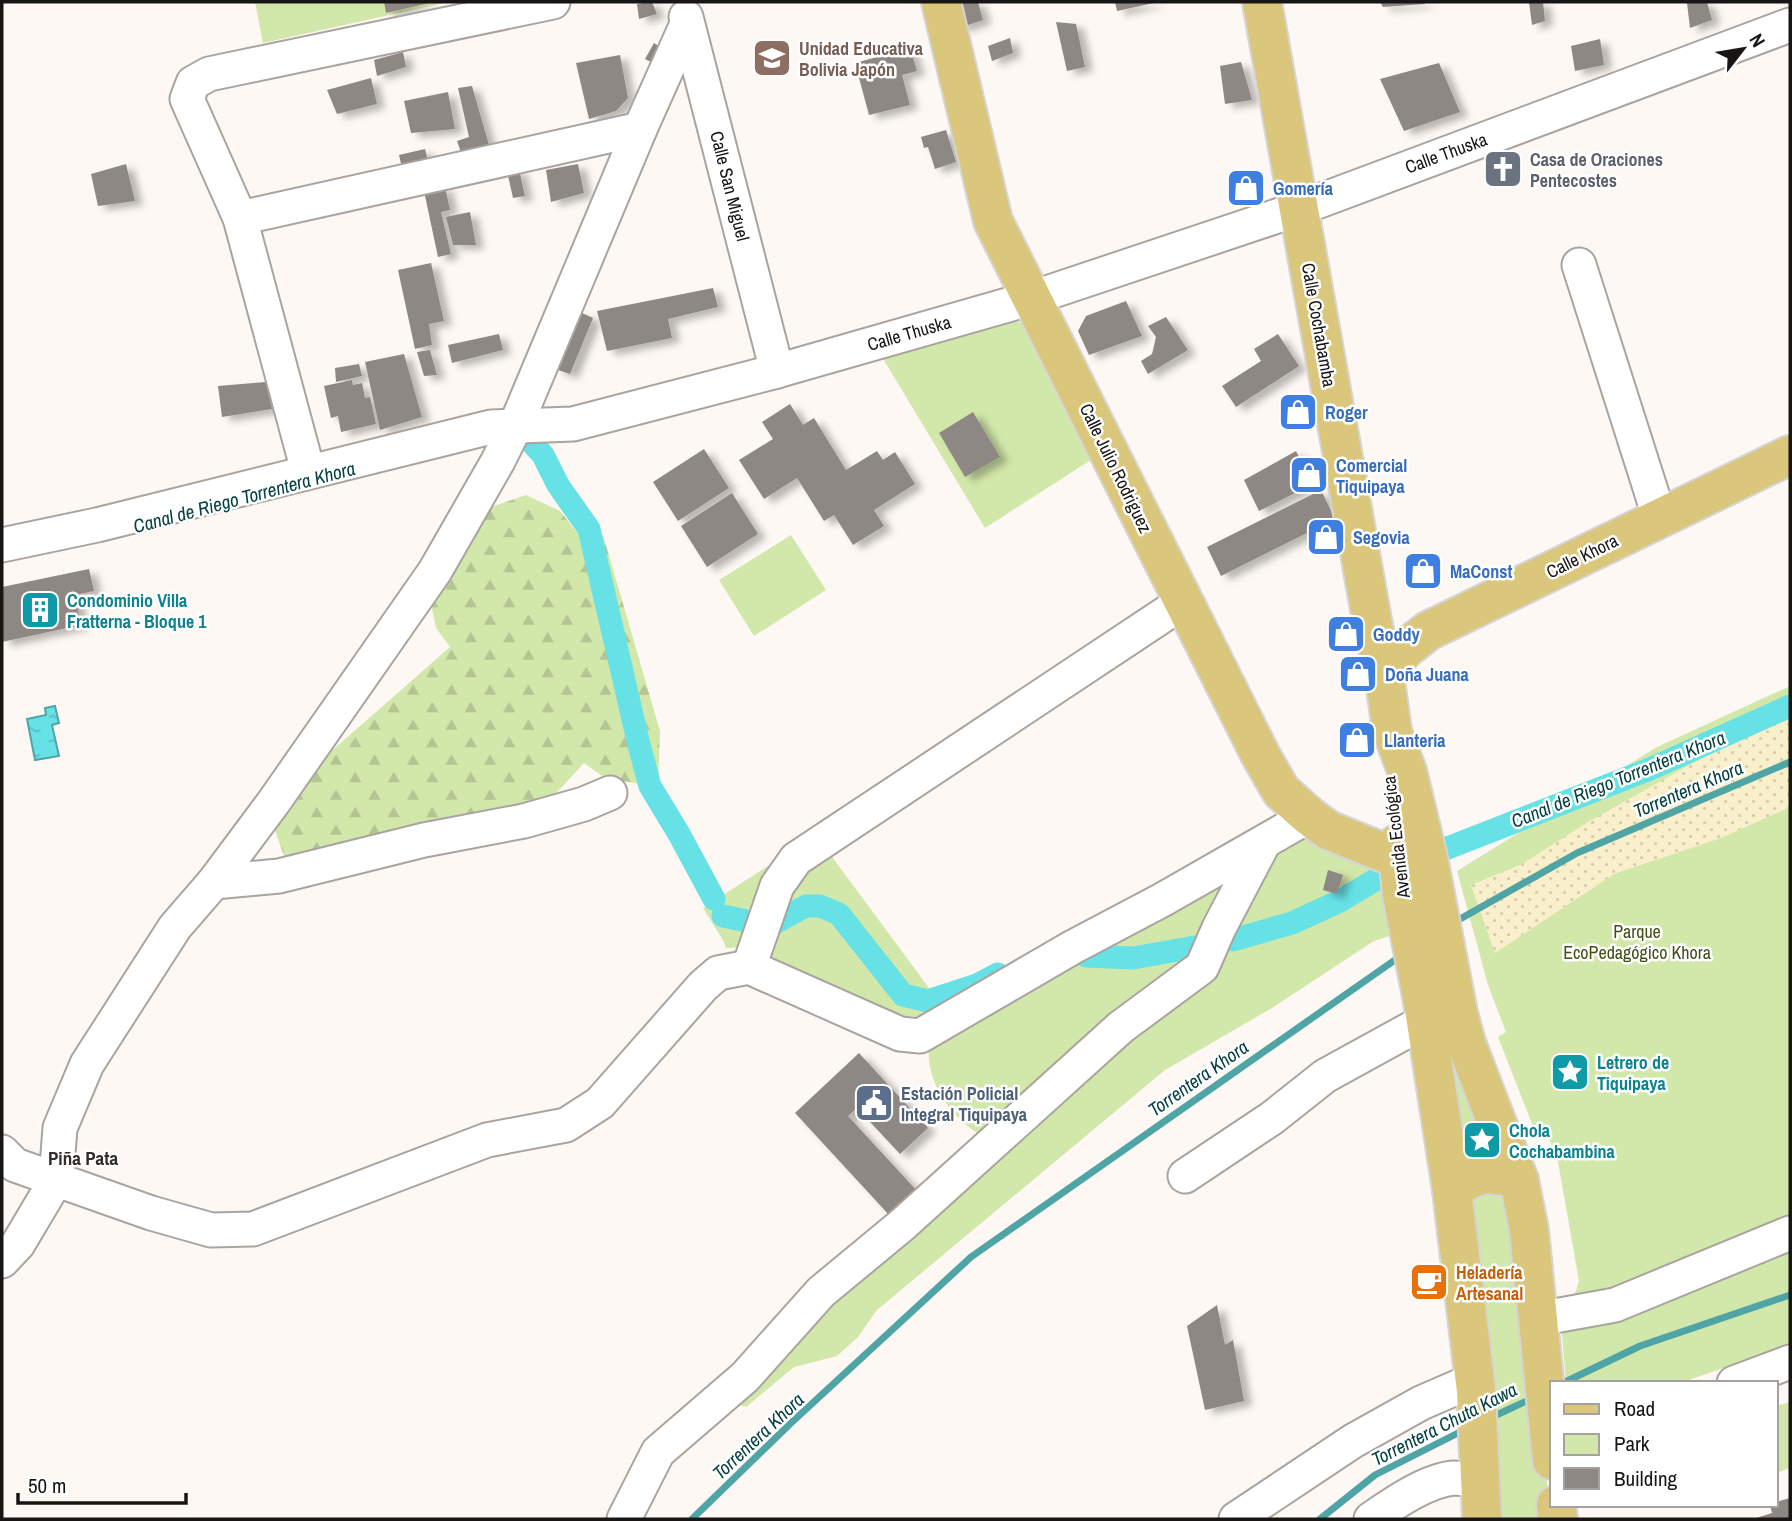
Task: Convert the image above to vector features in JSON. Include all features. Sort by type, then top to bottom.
[{"type":"main road","name":"Calle Julio Rodriguez","points":[[941,2],[993,221],[1259,754],[1281,791],[1309,816],[1328,830],[1399,859],[1426,906]]},
{"type":"main road","name":"Calle Cochabamba","points":[[1262,2],[1373,625],[1384,673],[1392,731]]},
{"type":"main road","name":"Calle Khora","points":[[1384,673],[1405,649],[1428,631],[1790,455]]},
{"type":"main road","name":"Avenida Ecológica","points":[[1392,731],[1386,778],[1399,859]]},
{"type":"main road","name":"Avenida Ecológica","points":[[1392,731],[1407,771],[1426,906],[1432,998],[1475,1385],[1481,1488]]},
{"type":"main road","name":"Avenida Ecológica","points":[[1432,998],[1466,1043],[1519,1180],[1529,1230],[1550,1436]]},
{"type":"main road","points":[[1452,1191],[1471,1177],[1482,1173],[1494,1172],[1519,1180]]},
{"type":"street","points":[[308,471],[240,218],[187,99],[193,83],[209,74],[553,2]]},
{"type":"street","points":[[2,1261],[18,1244],[56,1180],[60,1128],[87,1064],[175,927],[214,882],[273,803],[435,572],[498,461],[515,427],[640,129],[685,13]]},
{"type":"street","name":"Calle San Miguel","points":[[685,13],[777,371]]},
{"type":"street","name":"Calle Thuska","points":[[2,545],[97,525],[491,427],[573,425],[777,371],[1032,298],[1298,209],[1790,25]]},
{"type":"street","points":[[240,218],[640,129]]},
{"type":"street","points":[[1579,265],[1660,519]]},
{"type":"street","points":[[749,967],[777,886],[796,859],[1183,602]]},
{"type":"street","points":[[214,882],[279,876],[424,839],[524,821],[584,804],[610,793]]},
{"type":"street","points":[[2,1152],[15,1165],[151,1213],[211,1230],[253,1229],[487,1140],[566,1125],[600,1102],[703,986],[718,973],[749,967],[900,1034],[920,1036],[1073,947],[1263,844],[1309,816]]},
{"type":"street","points":[[624,1519],[658,1452],[745,1377],[821,1292],[911,1217],[1121,1027],[1202,967],[1263,844]]},
{"type":"street","points":[[1185,1176],[1272,1118],[1432,998]]},
{"type":"street","points":[[1538,1319],[1615,1305],[1790,1233]]},
{"type":"street","points":[[1739,1381],[1790,1362]]},
{"type":"street","points":[[1236,1519],[1353,1441],[1421,1403],[1475,1385]]},
{"type":"street","points":[[1371,1519],[1434,1483],[1454,1478],[1481,1488]]},
{"type":"green space","points":[[255,2],[448,2],[263,43]]},
{"type":"green space","points":[[1008,321],[1021,322],[1094,458],[985,528],[882,357]]},
{"type":"green space","points":[[526,495],[560,511],[580,536],[603,535],[660,731],[658,787],[605,778],[584,763],[545,805],[285,859],[275,830],[327,755],[450,647],[436,628],[431,604],[491,507]]},
{"type":"green space","points":[[791,535],[826,590],[754,636],[719,580]]},
{"type":"green space","name":"Parque EcoPedagógico Khora","points":[[1790,686],[1790,1345],[1686,1381],[1566,1381],[1562,1335],[1579,1281],[1558,1162],[1547,1133],[1536,1134],[1498,1037],[1506,1032],[1488,985],[1457,871],[1657,747]]},
{"type":"green space","points":[[1320,837],[1390,863],[1399,933],[1374,941],[1272,1008],[1165,1070],[877,1310],[858,1337],[837,1356],[794,1367],[746,1407],[728,1401],[993,1156],[1215,970],[1266,856],[1290,841]]},
{"type":"green space","points":[[827,850],[943,1007],[922,1016],[889,1012],[845,995],[770,956],[785,892]]},
{"type":"green space","points":[[777,860],[745,947],[726,948],[703,908]]},
{"type":"green space","points":[[1237,870],[1191,967],[982,1136],[950,1109],[931,1072],[929,1044]]},
{"type":"green space","points":[[1447,1034],[1507,1157],[1466,1167]]},
{"type":"green space","points":[[1506,1187],[1543,1439],[1550,1519],[1494,1519],[1472,1202],[1475,1196]]},
{"type":"green space","points":[[1790,1402],[1790,1468],[1778,1472],[1778,1405]]},
{"type":"sand","name":"Torrentera Khora","points":[[1790,716],[1790,807],[1721,838],[1614,874],[1495,953],[1471,885],[1522,864],[1588,822],[1741,736]]},
{"type":"water","points":[[55,706],[59,723],[52,725],[59,756],[35,760],[27,719],[46,715],[45,708]]},
{"type":"building","points":[[384,2],[429,2],[429,3],[386,13]]},
{"type":"building","points":[[652,2],[657,14],[639,19],[637,4]]},
{"type":"building","points":[[955,2],[978,2],[983,20],[959,28]]},
{"type":"building","points":[[1115,2],[1154,2],[1154,3],[1117,11]]},
{"type":"building","points":[[1380,2],[1425,2],[1425,4],[1383,7]]},
{"type":"building","points":[[1529,2],[1543,2],[1545,21],[1532,25]]},
{"type":"building","points":[[1707,2],[1712,20],[1690,28],[1687,3]]},
{"type":"building","points":[[1056,22],[1076,24],[1085,67],[1067,71]]},
{"type":"building","points":[[1010,38],[1013,53],[992,61],[988,46]]},
{"type":"building","points":[[1600,39],[1604,65],[1575,71],[1571,46]]},
{"type":"building","points":[[654,43],[660,47],[653,63],[645,59]]},
{"type":"building","points":[[910,48],[917,71],[902,75],[910,105],[869,115],[855,63]]},
{"type":"building","points":[[403,52],[406,67],[377,76],[374,60]]},
{"type":"building","points":[[620,55],[628,98],[616,111],[589,119],[576,63]]},
{"type":"building","points":[[1241,62],[1252,100],[1225,104],[1220,66]]},
{"type":"building","points":[[1439,63],[1460,112],[1404,131],[1380,79]]},
{"type":"building","points":[[371,78],[377,104],[337,114],[327,90]]},
{"type":"building","points":[[472,86],[491,152],[463,158],[457,141],[469,137],[458,88]]},
{"type":"building","points":[[448,92],[455,129],[411,133],[404,101]]},
{"type":"building","points":[[946,130],[956,162],[935,169],[928,147],[924,148],[921,137]]},
{"type":"building","points":[[425,149],[428,161],[402,168],[399,155]]},
{"type":"building","points":[[126,164],[135,201],[98,206],[91,174]]},
{"type":"building","points":[[578,164],[584,193],[551,202],[546,170]]},
{"type":"building","points":[[519,169],[525,196],[513,198],[507,171]]},
{"type":"building","points":[[445,186],[450,210],[441,212],[451,254],[438,257],[424,191]]},
{"type":"building","points":[[470,212],[476,245],[453,245],[446,217]]},
{"type":"building","points":[[431,263],[444,321],[429,324],[432,345],[415,349],[398,270]]},
{"type":"building","points":[[713,288],[718,307],[668,319],[672,338],[607,351],[597,311]]},
{"type":"building","points":[[1126,301],[1142,336],[1089,355],[1078,331],[1086,316]]},
{"type":"building","points":[[580,312],[593,318],[570,374],[555,369]]},
{"type":"building","points":[[1166,317],[1188,350],[1148,374],[1141,361],[1152,354],[1156,337],[1148,326]]},
{"type":"building","points":[[499,334],[503,350],[452,363],[448,345]]},
{"type":"building","points":[[1278,334],[1299,366],[1236,407],[1222,386],[1261,361],[1254,349]]},
{"type":"building","points":[[430,350],[437,375],[424,376],[417,352]]},
{"type":"building","points":[[404,354],[422,417],[380,430],[365,362]]},
{"type":"building","points":[[359,364],[362,376],[336,382],[335,368]]},
{"type":"building","points":[[352,380],[353,385],[362,383],[365,398],[370,397],[376,424],[341,432],[338,416],[331,418],[324,386]]},
{"type":"building","points":[[266,382],[272,409],[222,417],[218,386]]},
{"type":"building","points":[[790,404],[803,425],[814,418],[846,470],[877,451],[883,460],[895,452],[915,484],[874,510],[884,526],[853,545],[834,515],[824,521],[797,478],[764,499],[739,460],[773,439],[762,422]]},
{"type":"building","points":[[973,412],[1000,457],[965,477],[939,433]]},
{"type":"building","points":[[704,449],[729,488],[678,521],[653,482]]},
{"type":"building","points":[[1296,451],[1313,484],[1259,511],[1244,480]]},
{"type":"building","points":[[1321,490],[1335,519],[1221,576],[1207,547]]},
{"type":"building","points":[[732,493],[758,534],[707,567],[681,526]]},
{"type":"building","name":"Condominio Villa Fratterna - Bloque 1","points":[[89,569],[94,591],[75,595],[81,625],[2,642],[2,587]]},
{"type":"building","points":[[1328,870],[1343,875],[1337,894],[1323,890]]},
{"type":"building","points":[[859,1053],[928,1128],[900,1154],[857,1108],[848,1116],[918,1192],[891,1217],[795,1113]]},
{"type":"building","points":[[1217,1305],[1225,1345],[1233,1340],[1244,1401],[1205,1410],[1187,1326]]},
{"type":"building","points":[[1790,1498],[1790,1519],[1753,1519],[1772,1513],[1770,1507],[1778,1507],[1778,1501]]},
{"type":"waterway","name":"Canal de Riego Torrentera Khora","points":[[533,444],[543,455],[558,485],[589,529],[650,786],[714,899]]},
{"type":"waterway","name":"Canal de Riego Torrentera Khora","points":[[1445,849],[1650,769],[1790,706]]},
{"type":"waterway","name":"Torrentera Khora","points":[[1453,923],[1577,853],[1790,762]]},
{"type":"waterway","name":"Canal de Riego Torrentera Khora","points":[[1233,940],[1292,923],[1340,901],[1380,877]]},
{"type":"waterway","name":"Canal de Riego Torrentera Khora","points":[[773,924],[806,906],[820,906],[839,914],[903,995],[928,1001],[977,985],[998,974]]},
{"type":"waterway","name":"Canal de Riego Torrentera Khora","points":[[723,916],[756,923]]},
{"type":"waterway","name":"Canal de Riego Torrentera Khora","points":[[1086,956],[1133,958],[1195,947]]},
{"type":"waterway","name":"Torrentera Khora","points":[[692,1519],[791,1423],[971,1257],[1402,955]]},
{"type":"waterway","name":"Torrentera Chuta Kawa","points":[[1567,1381],[1640,1346],[1790,1295]]},
{"type":"waterway","name":"Torrentera Chuta Kawa","points":[[1490,1418],[1533,1398]]},
{"type":"waterway","name":"Torrentera Chuta Kawa","points":[[1320,1519],[1375,1475],[1466,1429]]},
{"type":"place","name":"Unidad Educativa Bolivia Japón","points":[[772,58]]},
{"type":"place","name":"Casa de Oraciones Pentecostes","points":[[1503,169]]},
{"type":"place","name":"Gomería","points":[[1246,188]]},
{"type":"place","name":"Roger","points":[[1298,412]]},
{"type":"place","name":"Comercial Tiquipaya","points":[[1309,475]]},
{"type":"place","name":"Segovia","points":[[1326,537]]},
{"type":"place","name":"MaConst","points":[[1423,571]]},
{"type":"place","name":"Condominio Villa Fratterna - Bloque 1","points":[[40,610]]},
{"type":"place","name":"Goddy","points":[[1346,634]]},
{"type":"place","name":"Doña Juana","points":[[1358,674]]},
{"type":"place","name":"Llanteria","points":[[1357,740]]},
{"type":"place","name":"Letrero de Tiquipaya","points":[[1570,1072]]},
{"type":"place","name":"Estación Policial Integral Tiquipaya","points":[[874,1103]]},
{"type":"place","name":"Chola Cochabambina","points":[[1482,1140]]},
{"type":"place","name":"Heladería Artesanal","points":[[1429,1282]]},
{"type":"district","name":"Piña Pata","points":[[83,1158]]}]
